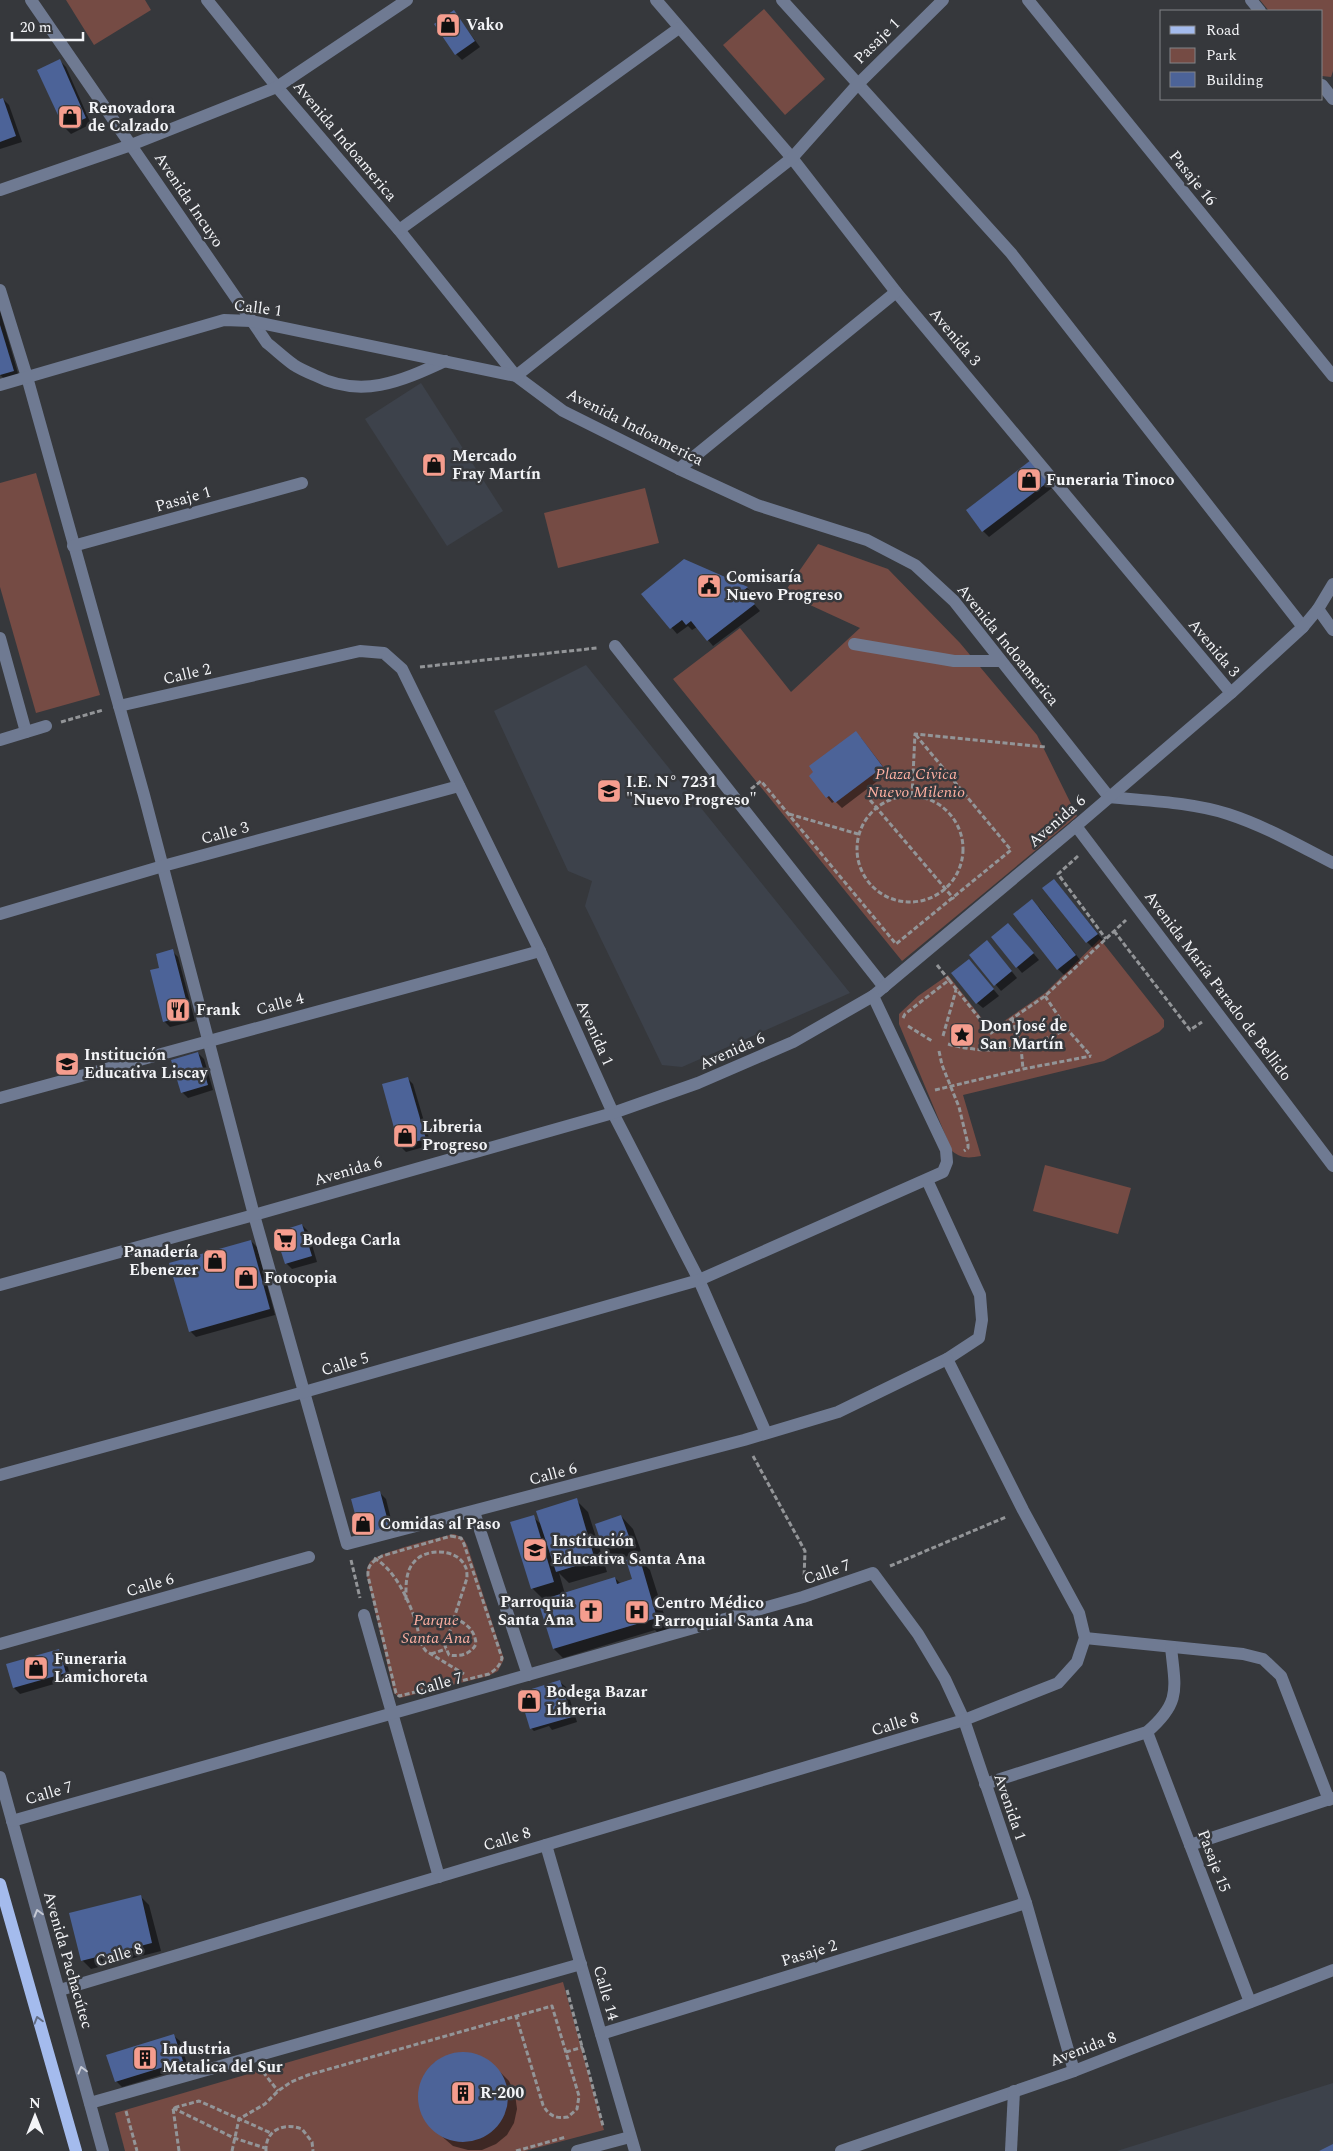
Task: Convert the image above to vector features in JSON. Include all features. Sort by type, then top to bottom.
[{"type":"main road","points":[[0,1884],[76,2151]]},
{"type":"street","name":"Avenida Incuyo","points":[[30,0],[267,343],[295,366],[328,382],[358,388],[387,384],[410,377],[445,361]]},
{"type":"street","name":"Avenida Indoamerica","points":[[207,0],[277,87],[399,230],[516,376],[563,411],[679,469],[757,505],[866,540],[915,565],[954,601],[1109,797]]},
{"type":"street","points":[[0,190],[131,145],[277,87],[407,0]]},
{"type":"street","name":"Avenida 3","points":[[656,0],[792,158],[896,292],[1231,693]]},
{"type":"street","points":[[782,0],[856,85],[1011,253],[1303,627]]},
{"type":"street","name":"Pasaje 1","points":[[516,376],[792,158],[856,85],[942,0]]},
{"type":"street","name":"Pasaje 16","points":[[1028,0],[1333,376]]},
{"type":"street","points":[[1251,0],[1259,10]]},
{"type":"street","points":[[399,230],[679,28]]},
{"type":"street","points":[[1323,86],[1333,99]]},
{"type":"street","points":[[0,290],[163,866],[254,1215],[347,1544]]},
{"type":"street","points":[[679,469],[896,292]]},
{"type":"street","name":"Calle 1","points":[[0,385],[224,320],[251,321],[516,376]]},
{"type":"street","name":"Pasaje 1","points":[[74,546],[302,483]]},
{"type":"street","name":"Avenida 6","points":[[0,1284],[254,1215],[613,1113],[698,1083],[793,1042],[873,996],[1076,826],[1231,693],[1303,627],[1318,609],[1333,584]]},
{"type":"street","points":[[1318,609],[1333,630]]},
{"type":"street","points":[[0,638],[26,732]]},
{"type":"street","points":[[854,644],[954,660],[1001,660]]},
{"type":"street","points":[[615,646],[884,987]]},
{"type":"street","name":"Calle 2","points":[[118,706],[360,651],[384,654]]},
{"type":"street","name":"Avenida 1","points":[[384,654],[402,669],[540,951],[613,1113],[699,1280],[766,1433]]},
{"type":"street","points":[[0,740],[46,726]]},
{"type":"street","name":"Calle 3","points":[[0,914],[163,866],[459,786]]},
{"type":"street","points":[[1109,797],[1184,805],[1226,814],[1264,828],[1333,863]]},
{"type":"street","name":"Avenida María Parado de Bellido","points":[[1076,826],[1333,1166]]},
{"type":"street","name":"Calle 4","points":[[0,1098],[540,951]]},
{"type":"street","name":"Calle 5","points":[[0,1475],[304,1392],[699,1280],[943,1172],[948,1162],[946,1150],[873,996]]},
{"type":"street","name":"Calle 6","points":[[347,1544],[744,1440],[838,1412],[947,1359],[979,1338],[982,1320],[980,1295],[927,1180]]},
{"type":"street","points":[[947,1359],[1022,1510],[1079,1613],[1085,1638],[1243,1654],[1263,1659],[1281,1676],[1331,1799],[1190,1845]]},
{"type":"street","points":[[474,1512],[528,1676]]},
{"type":"street","name":"Calle 6","points":[[0,1644],[309,1557]]},
{"type":"street","name":"Avenida 1","points":[[873,1573],[918,1634],[945,1679],[964,1720],[1026,1903],[1074,2071]]},
{"type":"street","name":"Calle 7","points":[[12,1821],[803,1597],[873,1573]]},
{"type":"street","points":[[364,1615],[439,1877]]},
{"type":"street","name":"Calle 8","points":[[60,1990],[964,1720],[1058,1682],[1077,1662],[1085,1638]]},
{"type":"street","points":[[985,1784],[1147,1732],[1164,1718],[1175,1695],[1171,1646]]},
{"type":"street","name":"Pasaje 15","points":[[1147,1732],[1250,2002]]},
{"type":"street","name":"Avenida Pachacútec","points":[[0,1777],[103,2151]]},
{"type":"street","name":"Calle 14","points":[[546,1845],[634,2151]]},
{"type":"street","name":"Pasaje 2","points":[[601,2034],[1026,1903]]},
{"type":"street","points":[[90,2103],[581,1964]]},
{"type":"street","name":"Avenida 8","points":[[841,2151],[1074,2071],[1333,1970]]},
{"type":"street","points":[[1011,2151],[1014,2091]]},
{"type":"street","points":[[577,2151],[630,2137]]},
{"type":"path","points":[[402,669],[615,646]]},
{"type":"path","points":[[46,726],[118,706]]},
{"type":"path","points":[[736,799],[761,781],[896,944],[1011,850],[915,734]]},
{"type":"path","points":[[915,734],[1072,749]]},
{"type":"path","points":[[912,796],[915,734]]},
{"type":"path","points":[[899,796],[912,796],[936,803],[950,815],[960,831],[963,856],[954,879],[945,889],[935,896],[910,902],[886,897],[867,881],[857,858],[856,846],[862,823],[876,807],[887,800],[899,796]]},
{"type":"path","points":[[870,800],[968,917]]},
{"type":"path","points":[[789,814],[858,834]]},
{"type":"path","points":[[1082,852],[1058,874],[1106,938]]},
{"type":"path","points":[[904,1030],[903,1018],[912,1008],[949,980],[991,1032],[1045,996],[1138,908]]},
{"type":"path","points":[[1114,931],[1190,1030],[1217,1012]]},
{"type":"path","points":[[943,1036],[956,990]]},
{"type":"path","points":[[933,1090],[1022,1069],[1091,1056],[1067,1029],[1045,996]]},
{"type":"path","points":[[1012,1018],[1021,1047],[1022,1069]]},
{"type":"path","points":[[948,1044],[977,1050],[1021,1047],[1045,1040],[1067,1029]]},
{"type":"path","points":[[939,1051],[968,1144],[968,1148],[964,1151],[957,1151]]},
{"type":"path","points":[[929,1083],[936,1100]]},
{"type":"path","points":[[744,1440],[804,1551],[803,1597]]},
{"type":"path","points":[[873,1573],[1022,1510]]},
{"type":"path","points":[[451,1536],[461,1538],[502,1658],[495,1670],[472,1678],[398,1696],[368,1576],[370,1566],[376,1559],[451,1536]]},
{"type":"path","points":[[347,1544],[376,1559],[389,1569],[415,1619],[422,1646],[431,1654],[488,1687]]},
{"type":"path","points":[[347,1544],[364,1615]]},
{"type":"path","points":[[406,1600],[406,1580],[409,1570],[416,1559],[429,1552],[452,1554],[466,1566],[467,1578],[454,1618],[445,1646],[449,1655],[456,1656],[470,1652],[476,1644],[471,1629],[466,1623],[454,1618]]},
{"type":"path","points":[[431,1654],[446,1649]]},
{"type":"path","points":[[565,1984],[604,2126],[595,2128]]},
{"type":"path","points":[[232,2151],[239,2119],[265,2104],[278,2091],[291,2082],[332,2068],[516,2016],[552,2006],[579,2102],[574,2114],[568,2117],[553,2117],[543,2106],[516,2016]]},
{"type":"path","points":[[566,2052],[583,2048]]},
{"type":"path","points":[[263,2072],[278,2091]]},
{"type":"path","points":[[183,2095],[186,2104]]},
{"type":"path","points":[[173,2108],[199,2101],[272,2133]]},
{"type":"path","points":[[173,2108],[234,2138],[265,2149],[272,2133],[286,2126],[302,2129],[312,2142],[312,2151]]},
{"type":"path","points":[[173,2108],[178,2151]]},
{"type":"path","points":[[516,2151],[569,2136]]},
{"type":"shaded area","name":"Mercado Fray Martín","points":[[421,383],[503,511],[447,546],[365,419]]},
{"type":"shaded area","name":"I.E. N° 7231 \"Nuevo Progreso\"","points":[[586,665],[850,993],[682,1067],[662,1065],[585,906],[592,881],[568,871],[494,711]]},
{"type":"shaded area","points":[[1333,2083],[1333,2151],[1117,2151]]},
{"type":"green space","points":[[66,0],[145,0],[151,10],[94,45]]},
{"type":"green space","points":[[1260,0],[1333,0],[1333,71],[1331,77],[1323,76],[1323,10],[1268,10]]},
{"type":"green space","points":[[764,9],[825,79],[785,115],[723,45]]},
{"type":"green space","points":[[36,473],[100,695],[36,713],[0,587],[0,483]]},
{"type":"green space","points":[[645,488],[659,543],[558,568],[544,513]]},
{"type":"green space","name":"Plaza Cívica Nuevo Milenio","points":[[818,544],[888,569],[960,643],[1037,735],[1077,816],[902,961],[673,679],[740,628],[791,692],[860,628],[784,593]]},
{"type":"green space","points":[[1100,939],[1164,1020],[1164,1027],[1159,1032],[1104,1061],[963,1095],[981,1156],[966,1157],[956,1154],[952,1151],[899,1024],[899,1014],[918,996],[948,975],[991,1030],[1045,993]]},
{"type":"green space","points":[[1045,1165],[1131,1188],[1118,1234],[1033,1211]]},
{"type":"green space","name":"Parque Santa Ana","points":[[454,1534],[463,1538],[467,1545],[504,1659],[498,1671],[488,1676],[400,1698],[394,1693],[368,1579],[367,1567],[375,1558],[384,1554]]},
{"type":"green space","points":[[563,1982],[604,2130],[525,2151],[125,2151],[115,2113]]},
{"type":"building","points":[[454,10],[475,41],[455,55],[434,24]]},
{"type":"building","points":[[60,59],[86,118],[64,128],[37,70]]},
{"type":"building","points":[[3,98],[16,136],[0,142],[0,99]]},
{"type":"building","points":[[0,325],[14,371],[0,375]]},
{"type":"building","points":[[1031,460],[1048,482],[982,532],[966,510]]},
{"type":"building","points":[[684,559],[748,587],[743,591],[755,604],[707,641],[691,621],[686,625],[682,620],[670,629],[641,594]]},
{"type":"building","points":[[856,731],[883,767],[835,803],[829,796],[826,798],[809,776],[813,772],[809,766]]},
{"type":"building","points":[[1054,879],[1098,934],[1086,943],[1042,888]]},
{"type":"building","points":[[1032,899],[1076,955],[1057,970],[1013,914]]},
{"type":"building","points":[[1008,923],[1034,953],[1016,968],[991,937]]},
{"type":"building","points":[[987,940],[1012,971],[994,986],[969,955]]},
{"type":"building","points":[[173,949],[190,1015],[163,1022],[150,970],[159,968],[156,954]]},
{"type":"building","points":[[969,959],[994,989],[976,1004],[951,973]]},
{"type":"building","points":[[198,1052],[208,1085],[181,1093],[171,1060]]},
{"type":"building","points":[[408,1077],[426,1139],[399,1146],[382,1084]]},
{"type":"building","points":[[302,1224],[312,1256],[285,1264],[276,1236],[280,1231]]},
{"type":"building","points":[[251,1240],[270,1309],[189,1332],[169,1263]]},
{"type":"building","points":[[380,1491],[390,1529],[374,1534],[372,1526],[359,1529],[351,1499]]},
{"type":"building","points":[[577,1498],[595,1560],[556,1572],[536,1511]]},
{"type":"building","points":[[534,1515],[554,1582],[531,1589],[510,1522]]},
{"type":"building","points":[[621,1515],[630,1539],[603,1548],[595,1524]]},
{"type":"building","name":"Parroquia Santa Ana","points":[[639,1556],[657,1618],[553,1649],[538,1601],[615,1577],[617,1584],[632,1579],[626,1560]]},
{"type":"building","name":"Funeraria Lamichoreta","points":[[59,1649],[66,1673],[13,1688],[6,1664]]},
{"type":"building","points":[[560,1680],[572,1717],[530,1729],[519,1693]]},
{"type":"building","points":[[141,1895],[152,1943],[81,1961],[69,1913]]},
{"type":"building","name":"Industria Metalica del Sur","points":[[174,2034],[183,2061],[115,2082],[106,2055]]},
{"type":"building","name":"R-200","points":[[463,2052],[480,2055],[495,2065],[505,2080],[508,2097],[505,2114],[495,2129],[480,2139],[463,2142],[446,2139],[431,2129],[421,2114],[418,2097],[421,2080],[431,2065],[446,2055]]},
{"type":"building","points":[[1333,2144],[1333,2151],[1319,2151]]},
{"type":"place","name":"Vako","points":[[448,25]]},
{"type":"place","name":"Renovadora de Calzado","points":[[70,117]]},
{"type":"place","name":"Mercado Fray Martín","points":[[434,465]]},
{"type":"place","name":"Funeraria Tinoco","points":[[1029,480]]},
{"type":"place","name":"Comisaría Nuevo Progreso","points":[[709,586]]},
{"type":"place","name":"I.E. N° 7231 \"Nuevo Progreso\"","points":[[609,791]]},
{"type":"place","name":"Frank","points":[[178,1010]]},
{"type":"place","name":"Don José de San Martín","points":[[962,1035]]},
{"type":"place","name":"Institución Educativa Liscay","points":[[67,1064]]},
{"type":"place","name":"Libreria Progreso","points":[[405,1136]]},
{"type":"place","name":"Bodega Carla","points":[[285,1240]]},
{"type":"place","name":"Panadería Ebenezer","points":[[215,1261]]},
{"type":"place","name":"Fotocopia","points":[[246,1278]]},
{"type":"place","name":"Comidas al Paso","points":[[363,1524]]},
{"type":"place","name":"Institución Educativa Santa Ana","points":[[535,1550]]},
{"type":"place","name":"Parroquia Santa Ana","points":[[591,1611]]},
{"type":"place","name":"Centro Médico Parroquial Santa Ana","points":[[637,1612]]},
{"type":"place","name":"Funeraria Lamichoreta","points":[[36,1668]]},
{"type":"place","name":"Bodega Bazar Libreria","points":[[529,1701]]},
{"type":"place","name":"Industria Metalica del Sur","points":[[145,2058]]},
{"type":"place","name":"R-200","points":[[463,2093]]}]
